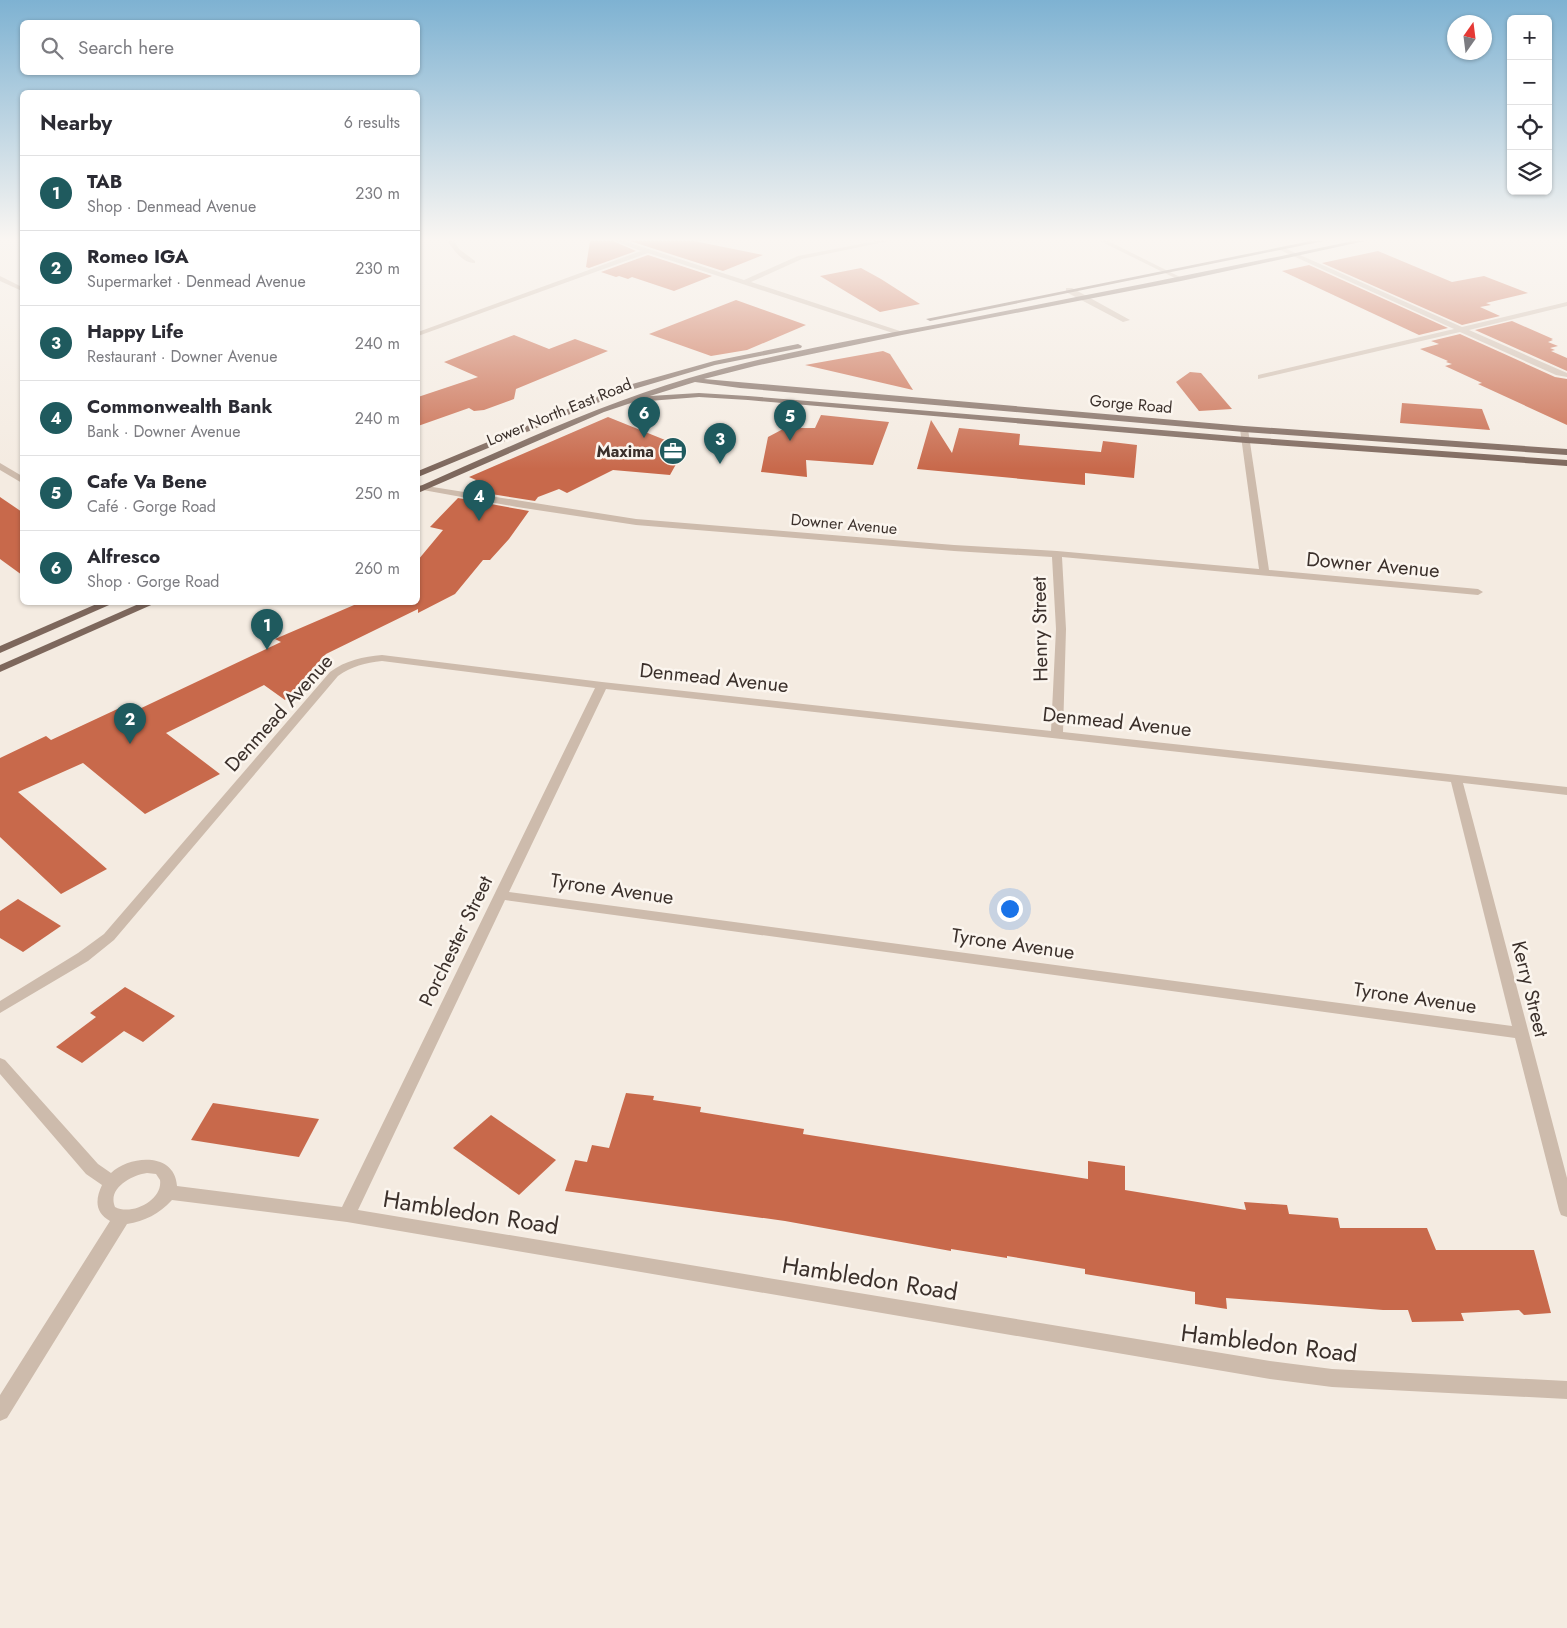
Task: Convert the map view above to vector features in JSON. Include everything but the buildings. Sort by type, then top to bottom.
[{"type":"main road","name":"Lower North East Road","points":[[420,473],[606,396],[678,373],[714,363],[941,317]]},
{"type":"main road","name":"Lower North East Road","points":[[420,488],[601,410],[692,380],[754,364],[988,317]]},
{"type":"main road","name":"Gorge Road","points":[[678,373],[703,386],[748,398]]},
{"type":"main road","name":"Gorge Road","points":[[692,380],[740,386],[1244,429],[1567,452]]},
{"type":"main road","name":"Gorge Road","points":[[627,401],[685,396],[748,398],[1246,440],[1567,463]]},
{"type":"main road","points":[[0,650],[104,605]]},
{"type":"main road","points":[[0,669],[146,605]]},
{"type":"street","points":[[420,333],[465,317]]},
{"type":"street","points":[[854,317],[902,334]]},
{"type":"street","points":[[1120,317],[1126,320]]},
{"type":"street","points":[[1432,317],[1559,374],[1567,375]]},
{"type":"street","points":[[1261,377],[1514,317]]},
{"type":"street","points":[[1244,429],[1264,572]]},
{"type":"street","points":[[0,466],[20,478]]},
{"type":"street","name":"Downer Avenue","points":[[420,488],[636,522],[954,548],[985,548],[1478,592]]},
{"type":"street","name":"Henry Street","points":[[1057,554],[1061,629],[1057,734]]},
{"type":"street","name":"Denmead Avenue","points":[[0,1008],[84,957],[109,938],[334,674],[346,664],[382,658],[602,685],[1567,791]]},
{"type":"street","name":"Porchester Street","points":[[347,1215],[602,685]]},
{"type":"street","name":"Kerry Street","points":[[1456,778],[1567,1210]]},
{"type":"street","name":"Tyrone Avenue","points":[[501,894],[1521,1033]]},
{"type":"street","points":[[0,1064],[92,1169],[112,1183]]},
{"type":"street","points":[[147,1166],[161,1169],[167,1176],[169,1183],[167,1192],[150,1211],[139,1216],[122,1217],[113,1215],[107,1209],[104,1201],[106,1192],[112,1183],[125,1172],[147,1166]]},
{"type":"street","name":"Hambledon Road","points":[[167,1192],[347,1215],[1270,1370],[1332,1378],[1567,1390]]},
{"type":"street","points":[[0,1412],[122,1217]]},
{"type":"place","name":"Alfresco","points":[[644,438]]},
{"type":"place","name":"Cafe Va Bene","points":[[790,441]]},
{"type":"place","name":"Maxima","points":[[673,451]]},
{"type":"place","name":"Happy Life","points":[[720,464]]},
{"type":"place","name":"Commonwealth Bank","points":[[479,521]]},
{"type":"place","name":"TAB","points":[[267,650]]},
{"type":"place","name":"Romeo IGA","points":[[130,744]]}]
